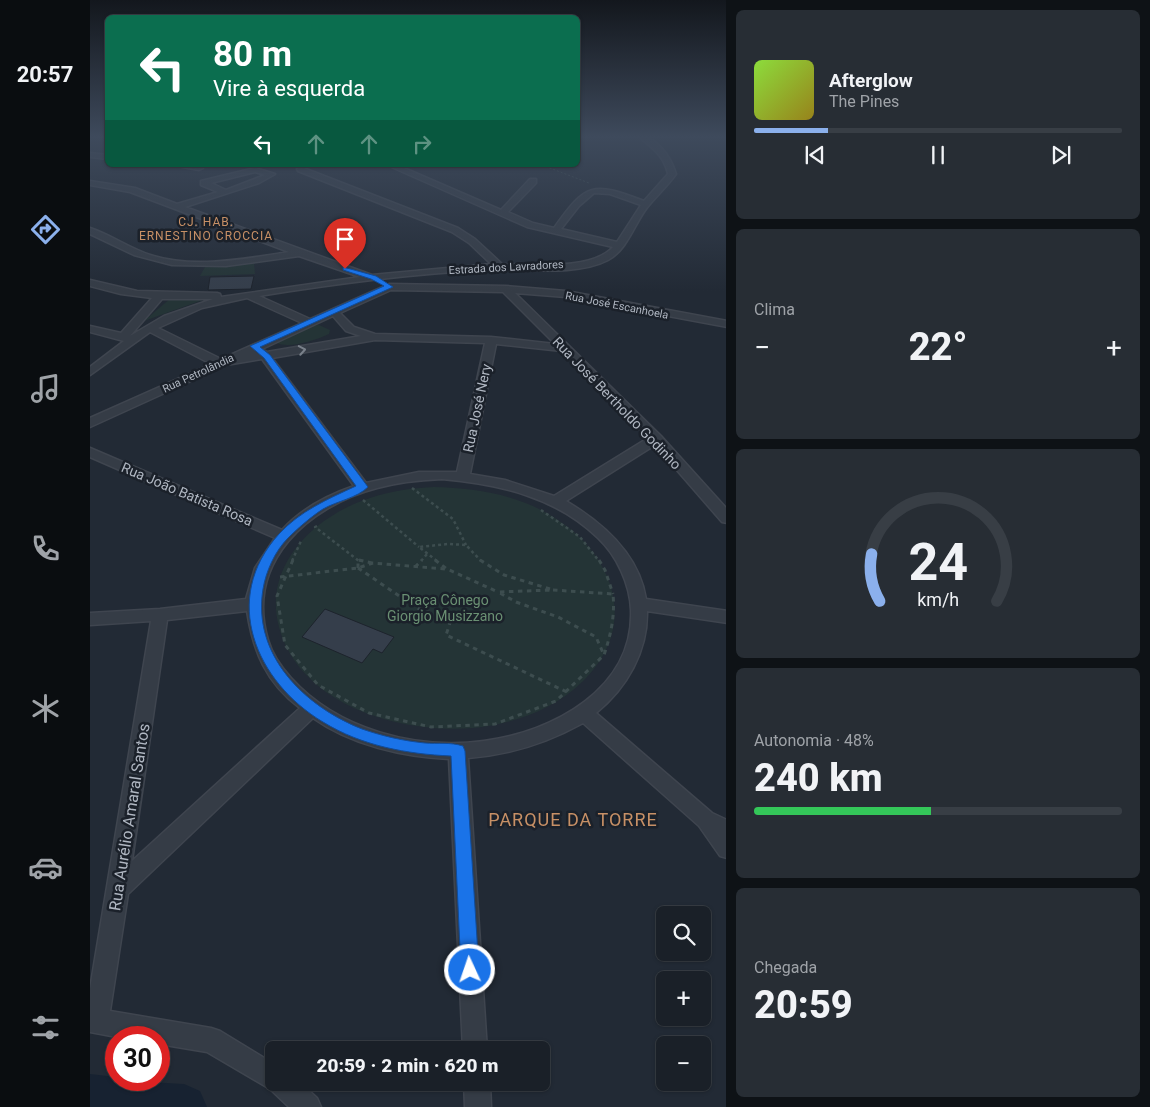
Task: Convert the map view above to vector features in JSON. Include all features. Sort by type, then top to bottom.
[{"type":"street","points":[[120,188],[132,190],[300,253],[374,278],[389,287]]},
{"type":"street","points":[[215,188],[225,192]]},
{"type":"street","points":[[176,207],[239,188]]},
{"type":"street","points":[[348,188],[455,230],[472,241],[499,266]]},
{"type":"street","points":[[441,188],[502,214],[555,232],[618,245]]},
{"type":"street","points":[[502,214],[527,188]]},
{"type":"street","name":"Estrada dos Lavradores","points":[[249,295],[374,278],[499,266],[593,262],[607,257],[618,245],[646,204],[662,188]]},
{"type":"street","points":[[555,232],[581,196],[608,190],[646,204]]},
{"type":"street","points":[[90,231],[154,259],[187,263],[219,264],[300,253]]},
{"type":"street","points":[[305,287],[345,269]]},
{"type":"street","points":[[90,283],[133,293],[159,296],[249,295],[310,323]]},
{"type":"street","name":"Rua José Escanhoela","points":[[389,287],[506,289],[566,294],[726,324]]},
{"type":"street","name":"Rua Petrolândia","points":[[90,423],[254,346],[389,287]]},
{"type":"street","name":"Rua José Bertholdo Godinho","points":[[506,289],[656,440],[726,519]]},
{"type":"street","points":[[90,329],[128,338],[192,308],[249,295]]},
{"type":"street","points":[[90,372],[128,338],[159,296]]},
{"type":"street","points":[[334,312],[350,329],[375,337]]},
{"type":"street","points":[[150,328],[219,363],[375,337],[491,340],[563,348]]},
{"type":"street","name":"Rua José Nery","points":[[463,476],[491,340]]},
{"type":"street","points":[[254,346],[267,356],[366,495]]},
{"type":"street","points":[[555,502],[656,440]]},
{"type":"street","name":"Rua João Batista Rosa","points":[[90,452],[284,536]]},
{"type":"street","points":[[421,476],[463,476],[511,485],[555,502],[590,524],[617,552],[634,586],[638,604],[639,623],[635,647],[624,671],[607,693],[584,713],[557,728],[527,740],[493,748],[458,751],[423,749],[390,743],[358,733],[312,708],[282,680],[266,655],[256,630],[254,604],[262,572],[269,556],[284,536],[300,520],[332,500],[366,495],[421,476]]},
{"type":"street","points":[[90,619],[160,615],[254,604]]},
{"type":"street","points":[[638,604],[726,617]]},
{"type":"street","name":"Rua Aurélio Amaral Santos","points":[[160,615],[118,888],[93,1020],[211,1040],[265,1073]]},
{"type":"street","points":[[118,888],[312,708]]},
{"type":"street","points":[[584,713],[705,819],[726,831]]},
{"type":"street","points":[[458,751],[474,1041]]},
{"type":"street","points":[[705,819],[726,849]]},
{"type":"street","points":[[290,1091],[308,1107]]},
{"type":"street","points":[[477,1091],[478,1107]]},
{"type":"path","points":[[602,188],[608,190]]},
{"type":"path","points":[[412,488],[453,519],[466,545],[478,560],[493,571],[514,580],[530,582],[553,590]]},
{"type":"path","points":[[404,490],[419,488]]},
{"type":"path","points":[[356,503],[366,495],[419,547],[447,569],[516,602],[558,616],[596,637],[604,655]]},
{"type":"path","points":[[281,572],[276,608],[279,627],[286,646],[298,664],[314,682],[334,697],[358,710],[385,720],[414,726],[444,729],[474,728],[530,715],[555,703],[592,673],[604,655],[612,636],[615,617],[613,594],[602,563],[590,548],[560,521],[538,508]]},
{"type":"path","points":[[300,520],[315,527],[359,560],[373,563],[447,569]]},
{"type":"path","points":[[285,564],[301,541],[321,522]]},
{"type":"path","points":[[419,547],[466,545]]},
{"type":"path","points":[[415,567],[427,554]]},
{"type":"path","points":[[358,568],[359,560]]},
{"type":"path","points":[[280,577],[358,568],[373,563]]},
{"type":"path","points":[[358,568],[416,608],[451,620],[446,635],[512,664],[569,693]]},
{"type":"path","points":[[498,592],[553,590],[613,594]]},
{"type":"green space","points":[[254,263],[255,274],[200,276],[205,267]]},
{"type":"green space","points":[[211,297],[144,321],[171,298]]},
{"type":"green space","points":[[319,325],[330,330],[329,334],[295,344],[282,345],[277,343],[279,338],[309,326]]},
{"type":"green space","name":"Praça Cônego Giorgio Musizzano","points":[[434,487],[489,492],[528,504],[565,525],[586,544],[601,564],[611,587],[615,611],[612,635],[601,659],[582,682],[571,692],[545,708],[503,723],[473,728],[445,729],[386,720],[357,709],[331,695],[308,677],[290,654],[279,627],[276,604],[278,583],[286,563],[298,546],[313,530],[350,506],[386,493]]},
{"type":"building","points":[[254,276],[251,289],[208,290],[210,277]]},
{"type":"building","points":[[325,609],[394,637],[382,653],[373,649],[362,663],[302,637]]},
{"type":"waterway","points":[[90,1097],[184,1107]]},
{"type":"district","name":"CJ. HAB. ERNESTINO CROCCIA","points":[[206,229]]},
{"type":"district","name":"PARQUE DA TORRE","points":[[573,820]]},
{"type":"route","points":[[345,269],[374,278],[389,287],[254,346],[267,356],[362,487],[319,507],[300,520],[284,536],[269,556],[259,580],[254,604],[256,630],[266,655],[282,680],[312,708],[330,719],[358,733],[390,743],[423,749],[458,751],[470,970]]}]
